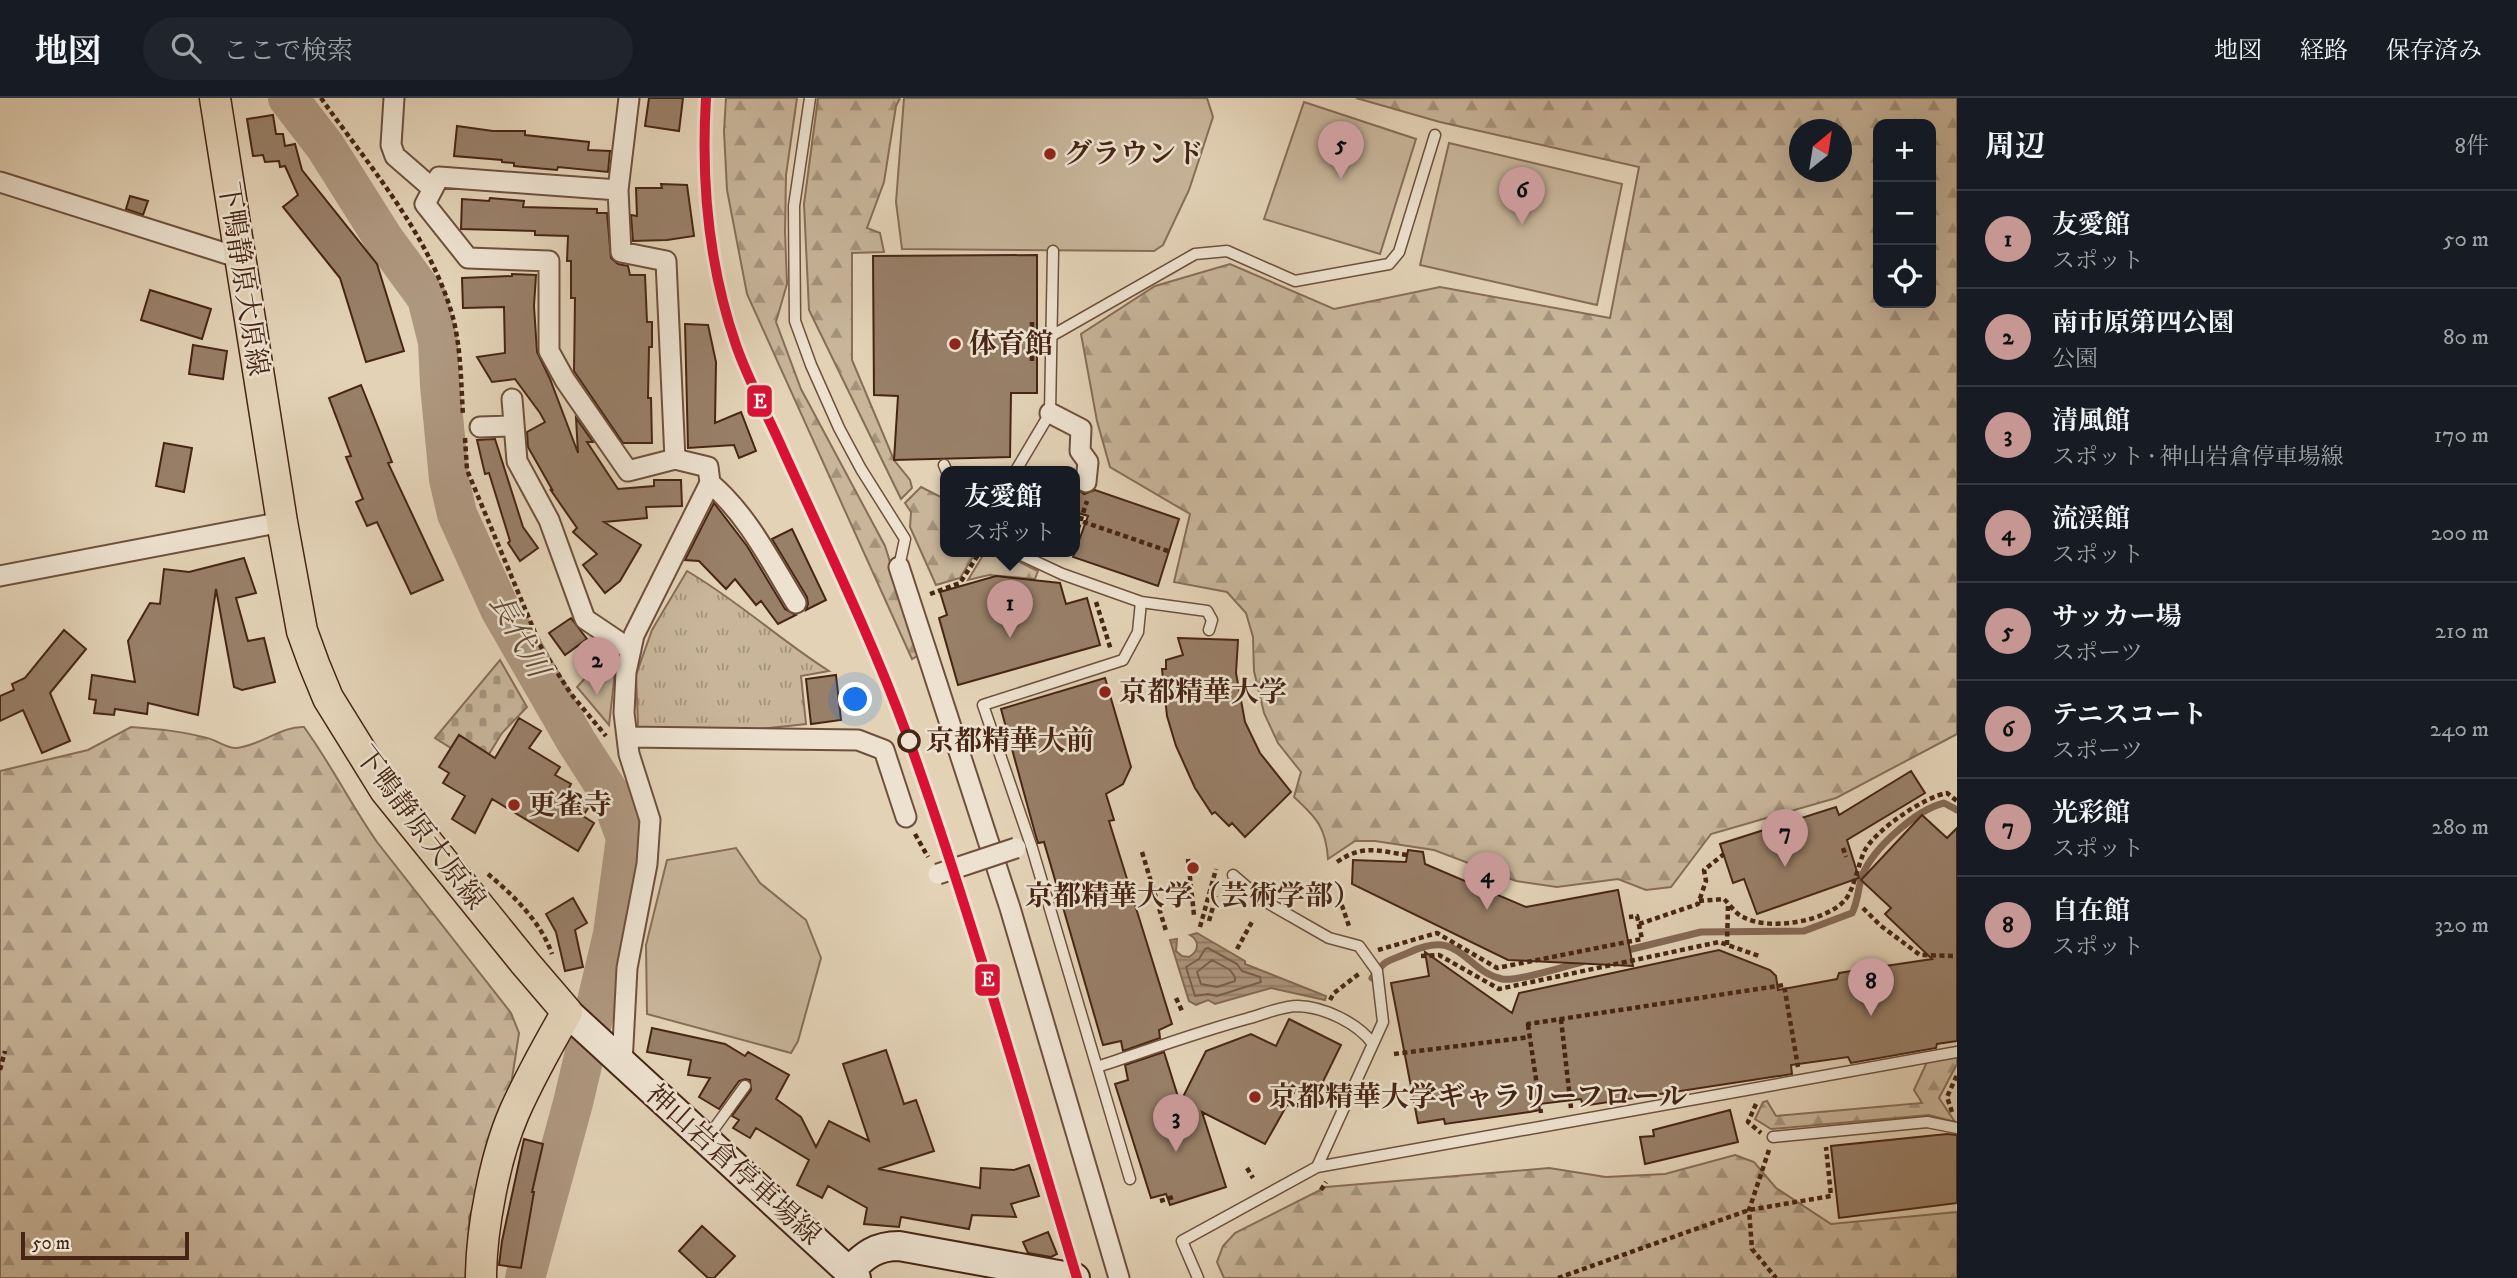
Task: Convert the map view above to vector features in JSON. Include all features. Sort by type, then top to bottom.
[{"type":"main road","name":"下鴨静原大原線","points":[[215,98],[282,522],[302,631],[328,698],[385,790],[525,963],[572,1016]]},
{"type":"main road","name":"神山岩倉停車場線","points":[[572,1016],[617,1060],[707,1139],[849,1276],[864,1256],[885,1246],[899,1246],[1075,1278]]},
{"type":"main road","points":[[481,1278],[481,1252],[494,1181],[513,1115],[572,1016]]},
{"type":"street","points":[[394,98],[391,145],[395,156],[433,189]]},
{"type":"street","points":[[629,98],[618,190],[621,252],[666,261],[675,459]]},
{"type":"street","points":[[617,1060],[627,968],[647,864],[650,820],[629,754],[624,713],[626,672],[634,635],[710,483],[708,467],[675,459],[628,471],[565,380],[549,351],[549,261],[468,258],[425,204],[439,177],[618,190]]},
{"type":"street","points":[[0,182],[240,258]]},
{"type":"street","points":[[512,399],[517,461],[549,520],[585,619],[631,650]]},
{"type":"street","points":[[1050,414],[1081,429],[1080,451],[1088,462],[1087,490]]},
{"type":"street","points":[[480,428],[514,426]]},
{"type":"street","points":[[710,483],[723,494],[761,544],[796,603]]},
{"type":"street","points":[[0,576],[282,522]]},
{"type":"street","points":[[899,567],[1010,908],[1118,1278]]},
{"type":"street","points":[[627,737],[858,740],[884,750],[908,821]]},
{"type":"street","points":[[938,874],[1024,847]]},
{"type":"lane","points":[[810,98],[794,206],[795,321],[815,376],[845,439],[905,539],[899,567]]},
{"type":"lane","points":[[1053,335],[1195,254],[1227,251],[1295,281],[1389,264],[1399,253],[1435,135]]},
{"type":"lane","points":[[1020,466],[1050,414],[1053,251]]},
{"type":"lane","points":[[1026,557],[1062,574],[1141,602],[1207,611],[1212,620],[1209,630]]},
{"type":"lane","points":[[1130,1179],[1097,1068],[1024,847],[983,705],[1124,660],[1138,632],[1141,602]]},
{"type":"lane","points":[[1234,875],[1261,899],[1329,938],[1359,946],[1377,971],[1383,1022],[1317,1167]]},
{"type":"lane","points":[[1097,1068],[1215,1028],[1288,1007],[1323,1011],[1358,1028],[1373,1044]]},
{"type":"lane","points":[[1198,1278],[1182,1241],[1317,1167],[1957,1052]]},
{"type":"lane","points":[[707,1139],[745,1086]]},
{"type":"lane","points":[[1773,1137],[1927,1122],[1957,1128]]},
{"type":"path","points":[[1032,321],[1032,361]]},
{"type":"path","points":[[1080,517],[1087,490]]},
{"type":"path","points":[[1080,521],[1168,551]]},
{"type":"path","points":[[930,594],[960,583],[976,557]]},
{"type":"path","points":[[1100,614],[1115,662]]},
{"type":"path","points":[[1699,901],[1724,899],[1742,917],[1764,925],[1794,923],[1834,910],[1847,898],[1866,848],[1895,820],[1933,795],[1947,793],[1957,801]]},
{"type":"path","points":[[908,821],[938,874]]},
{"type":"path","points":[[1843,848],[1846,858]]},
{"type":"path","points":[[1337,862],[1352,852],[1364,849],[1407,855]]},
{"type":"path","points":[[1142,852],[1166,931]]},
{"type":"path","points":[[1639,925],[1698,904],[1706,881],[1704,870],[1724,854]]},
{"type":"path","points":[[1144,859],[1163,923]]},
{"type":"path","points":[[1188,859],[1194,915]]},
{"type":"path","points":[[1200,927],[1216,869]]},
{"type":"path","points":[[484,871],[541,929],[555,961]]},
{"type":"path","points":[[1209,921],[1216,896]]},
{"type":"path","points":[[1339,897],[1350,929]]},
{"type":"path","points":[[1727,945],[1728,904]]},
{"type":"path","points":[[1863,908],[1881,926],[1920,955],[1957,956]]},
{"type":"path","points":[[1378,950],[1437,933],[1497,968],[1642,939],[1637,916],[1629,917]]},
{"type":"path","points":[[1237,949],[1253,920]]},
{"type":"path","points":[[1421,956],[1439,955],[1499,989],[1719,942],[1759,956]]},
{"type":"path","points":[[1334,993],[1360,973]]},
{"type":"path","points":[[1544,1126],[1528,1024],[1784,985],[1800,1081]]},
{"type":"path","points":[[1176,998],[1183,1013]]},
{"type":"path","points":[[1561,1019],[1573,1121]]},
{"type":"path","points":[[1394,1054],[1530,1037]]},
{"type":"path","points":[[0,1070],[5,1051]]},
{"type":"path","points":[[1957,1075],[1947,1097],[1953,1115],[1957,1117]]},
{"type":"path","points":[[1758,1099],[1748,1122],[1759,1132],[1773,1137],[1749,1210],[1752,1249],[1776,1278]]},
{"type":"path","points":[[1279,1103],[1306,1106]]},
{"type":"path","points":[[1558,1278],[1749,1210],[1831,1196],[1824,1132]]},
{"type":"path","points":[[1247,1168],[1253,1178]]},
{"type":"path","points":[[1160,1201],[1172,1197]]},
{"type":"green space","points":[[726,98],[797,98],[786,175],[787,284],[776,322],[801,389],[885,546],[919,655],[912,659],[747,294],[727,190],[724,131]]},
{"type":"green space","points":[[818,98],[900,98],[896,106],[884,182],[867,228],[880,233],[884,252],[852,253],[852,360],[894,460],[910,480],[912,488],[901,499],[809,310],[804,204]]},
{"type":"green space","name":"グラウンド","points":[[904,98],[1207,98],[1213,117],[1189,190],[1163,245],[1154,251],[902,249],[896,202]]},
{"type":"green space","points":[[1356,98],[1957,98],[1957,734],[1836,798],[1711,834],[1671,887],[1646,890],[1618,879],[1557,887],[1516,881],[1434,850],[1375,841],[1355,841],[1328,859],[1319,824],[1294,797],[1301,772],[1278,743],[1264,713],[1254,671],[1253,637],[1246,613],[1227,592],[1174,582],[1190,514],[1110,467],[1097,421],[1081,334],[1155,286],[1230,264],[1334,309],[1440,287],[1610,318],[1639,167],[1440,122]]},
{"type":"green space","points":[[1304,102],[1416,139],[1380,254],[1264,219]]},
{"type":"green space","points":[[1449,143],[1622,184],[1597,305],[1420,265]]},
{"type":"green space","points":[[921,487],[940,496],[940,557],[973,557],[960,578],[936,585],[910,527],[911,512],[905,503]]},
{"type":"green space","points":[[982,557],[1009,557],[1038,571],[1035,579],[989,575],[968,580]]},
{"type":"green space","points":[[687,571],[829,671],[801,676],[806,724],[740,731],[636,729],[636,675],[652,630]]},
{"type":"green space","points":[[500,660],[527,707],[502,733],[489,754],[459,735],[451,748],[435,738]]},
{"type":"green space","points":[[594,672],[615,672],[609,725],[577,687]]},
{"type":"green space","points":[[131,727],[188,734],[237,748],[287,729],[304,727],[377,842],[511,1013],[519,1033],[503,1138],[469,1217],[471,1278],[0,1278],[0,771],[88,750]]},
{"type":"green space","points":[[736,848],[760,883],[806,920],[821,958],[798,1041],[791,1053],[647,1014],[646,945],[667,860]]},
{"type":"green space","points":[[1957,1057],[1957,1064],[1939,1098],[1955,1122],[1929,1115],[1771,1129],[1755,1119],[1763,1102],[1767,1101],[1776,1116],[1922,1103],[1914,1090],[1927,1062]]},
{"type":"green space","points":[[1735,1155],[1754,1162],[1776,1188],[1831,1224],[1957,1212],[1957,1278],[1224,1278],[1217,1262],[1223,1246],[1235,1233],[1326,1187],[1549,1168],[1606,1177],[1665,1174]]},
{"type":"water","points":[[1197,933],[1245,961],[1245,964],[1326,996],[1325,1000],[1271,988],[1215,1004],[1208,1000],[1196,1005],[1189,1001],[1170,940],[1177,939],[1176,951],[1189,957],[1197,946],[1190,935]]},
{"type":"building","points":[[649,98],[683,98],[679,131],[645,126]]},
{"type":"building","points":[[273,115],[276,134],[283,134],[285,146],[295,144],[302,170],[377,264],[404,351],[366,362],[340,278],[283,207],[298,195],[285,166],[280,167],[279,161],[265,162],[263,155],[253,156],[247,119]]},
{"type":"building","points":[[457,126],[493,131],[525,131],[525,135],[589,142],[588,150],[610,151],[608,172],[514,166],[514,163],[502,160],[454,156]]},
{"type":"building","points":[[661,184],[687,185],[694,236],[633,241],[631,215],[637,216],[636,188],[662,188]]},
{"type":"building","points":[[130,196],[148,201],[143,215],[126,209]]},
{"type":"building","points":[[490,198],[524,201],[523,207],[597,209],[597,213],[607,213],[611,258],[618,264],[628,266],[630,275],[645,275],[647,322],[652,322],[648,398],[651,398],[652,443],[623,443],[574,371],[575,298],[571,298],[571,261],[567,261],[568,236],[535,235],[535,231],[461,229],[462,199],[489,201]]},
{"type":"building","name":"体育館","points":[[1037,255],[1037,393],[1011,393],[1010,457],[894,460],[898,396],[874,395],[873,256]]},
{"type":"building","points":[[536,275],[534,306],[537,352],[578,453],[576,418],[593,442],[587,442],[618,489],[654,486],[654,480],[681,480],[682,506],[646,507],[647,518],[604,522],[641,545],[620,581],[605,593],[583,565],[597,554],[573,532],[577,528],[550,489],[553,491],[528,447],[527,432],[545,422],[515,379],[492,382],[477,357],[505,353],[504,307],[463,308],[462,278]]},
{"type":"building","points":[[150,290],[211,309],[202,339],[141,320]]},
{"type":"building","points":[[685,324],[708,325],[716,362],[715,423],[741,412],[756,451],[739,458],[734,445],[688,448]]},
{"type":"building","points":[[193,345],[227,351],[223,379],[189,374]]},
{"type":"building","points":[[361,385],[392,462],[388,463],[443,580],[411,594],[377,522],[367,526],[356,502],[363,499],[346,457],[351,456],[329,398]]},
{"type":"building","points":[[495,439],[523,527],[538,548],[520,561],[508,543],[510,541],[489,473],[485,474],[477,440]]},
{"type":"building","points":[[164,443],[192,448],[184,492],[156,486]]},
{"type":"building","points":[[1095,490],[1179,519],[1158,586],[1073,557],[1080,557],[1080,538],[1088,516],[1080,514],[1080,491],[1084,494]]},
{"type":"building","points":[[714,503],[747,546],[785,609],[796,615],[778,624],[761,601],[756,605],[735,579],[726,589],[699,561],[685,560]]},
{"type":"building","points":[[792,529],[826,600],[806,610],[807,597],[772,539]]},
{"type":"building","points":[[244,558],[256,593],[236,598],[248,641],[264,638],[275,682],[242,690],[234,687],[216,589],[198,715],[148,703],[147,714],[115,709],[114,715],[94,713],[96,700],[89,699],[92,675],[135,682],[128,641],[150,603],[160,604],[164,569],[189,572]]},
{"type":"building","points":[[996,576],[1060,583],[1066,604],[1087,598],[1100,645],[958,685],[939,618],[947,615],[940,592]]},
{"type":"building","points":[[571,618],[587,639],[565,655],[549,633]]},
{"type":"building","points":[[64,630],[86,649],[50,693],[70,741],[42,753],[23,710],[0,721],[0,696],[14,690],[12,684],[25,678]]},
{"type":"building","points":[[1178,638],[1238,640],[1236,673],[1245,722],[1260,753],[1291,792],[1245,837],[1232,823],[1229,826],[1215,812],[1212,814],[1195,788],[1176,746],[1167,716],[1162,669],[1166,669],[1166,660],[1183,655]]},
{"type":"building","points":[[836,675],[841,720],[811,724],[806,679]]},
{"type":"building","points":[[1105,678],[1131,767],[1123,784],[1106,794],[1114,820],[1109,821],[1172,1024],[1159,1030],[1160,1038],[1123,1051],[1121,1041],[1103,1045],[1044,842],[1038,843],[1001,709]]},
{"type":"building","points":[[519,718],[541,731],[529,748],[560,767],[555,775],[571,784],[567,792],[590,805],[583,816],[594,823],[578,851],[492,799],[475,833],[452,819],[465,796],[443,783],[449,773],[439,767],[459,735],[495,758]]},
{"type":"building","points":[[1911,771],[1925,793],[1847,840],[1859,878],[1757,914],[1744,879],[1733,883],[1720,844],[1836,807],[1839,815]]},
{"type":"building","points":[[1922,815],[1947,838],[1957,828],[1957,1041],[1937,1044],[1936,1048],[1851,1063],[1848,1057],[1791,1065],[1792,1074],[1583,1106],[1581,1099],[1539,1104],[1540,1110],[1530,1112],[1445,1124],[1444,1119],[1418,1123],[1391,983],[1429,976],[1425,952],[1512,1013],[1519,993],[1719,950],[1770,970],[1776,976],[1778,990],[1837,979],[1839,973],[1932,959],[1885,914],[1891,908],[1861,880]]},
{"type":"building","points":[[1408,850],[1423,852],[1425,864],[1526,907],[1618,890],[1633,966],[1508,960],[1352,884],[1353,860],[1406,862]]},
{"type":"building","points":[[573,898],[587,923],[575,930],[583,967],[565,971],[556,932],[546,914]]},
{"type":"building","points":[[1289,1019],[1341,1045],[1315,1098],[1296,1089],[1265,1144],[1202,1112],[1226,1187],[1170,1205],[1166,1194],[1151,1198],[1115,1084],[1128,1080],[1125,1065],[1164,1052],[1180,1103],[1206,1051],[1251,1034],[1276,1046]]},
{"type":"building","points":[[652,1028],[725,1044],[745,1056],[748,1052],[789,1075],[776,1099],[801,1117],[816,1147],[829,1121],[869,1141],[843,1064],[886,1050],[904,1104],[916,1100],[934,1151],[878,1169],[980,1188],[981,1168],[1014,1170],[1029,1165],[1039,1196],[1011,1204],[1016,1217],[972,1215],[969,1229],[901,1217],[899,1227],[864,1224],[867,1208],[828,1186],[822,1198],[797,1185],[809,1160],[756,1128],[750,1138],[733,1128],[739,1120],[732,1116],[751,1090],[750,1080],[739,1081],[719,1109],[699,1097],[710,1078],[688,1075],[691,1060],[647,1052]]},
{"type":"building","points":[[1730,1110],[1738,1142],[1645,1164],[1640,1137],[1654,1136],[1653,1130]]},
{"type":"building","points":[[1957,1135],[1957,1203],[1839,1218],[1831,1146]]},
{"type":"building","points":[[524,1139],[543,1144],[532,1192],[521,1268],[499,1265]]},
{"type":"building","points":[[702,1226],[735,1256],[714,1278],[708,1278],[679,1251]]},
{"type":"building","points":[[1048,1232],[1057,1254],[1051,1257],[1028,1253],[1023,1242]]},
{"type":"waterway","name":"長代川","points":[[288,98],[325,146],[383,238],[427,298],[438,342],[449,479],[457,514],[500,609],[576,741],[610,794],[626,838],[613,934],[573,1103],[525,1278]]},
{"type":"waterway","points":[[1620,952],[1701,932],[1804,931],[1852,913],[1862,876],[1885,842],[1921,813],[1933,807],[1944,803],[1957,810]]},
{"type":"waterway","points":[[1372,978],[1388,961],[1427,946],[1441,945],[1452,948],[1478,968],[1502,979],[1529,976],[1582,962]]},
{"type":"transit line","name":"E","points":[[706,98],[705,160],[709,223],[719,285],[736,345],[863,626],[907,735],[974,937],[1077,1278]]},
{"type":"place","name":"グラウンド","points":[[1050,154]]},
{"type":"place","name":"サッカー場","points":[[1341,179]]},
{"type":"place","name":"テニスコート","points":[[1522,225]]},
{"type":"place","name":"体育館","points":[[955,344]]},
{"type":"place","name":"友愛館","points":[[1010,638]]},
{"type":"place","name":"京都精華大学","points":[[1105,692]]},
{"type":"place","name":"南市原第四公園","points":[[597,695]]},
{"type":"place","name":"京都精華大前","points":[[909,741]]},
{"type":"place","name":"更雀寺","points":[[514,805]]},
{"type":"place","name":"光彩館","points":[[1785,867]]},
{"type":"place","name":"京都精華大学（芸術学部）","points":[[1193,868]]},
{"type":"place","name":"流渓館","points":[[1487,910]]},
{"type":"place","name":"自在館","points":[[1871,1016]]},
{"type":"place","name":"京都精華大学ギャラリーフロール","points":[[1255,1097]]},
{"type":"place","name":"清風館","points":[[1176,1152]]}]
